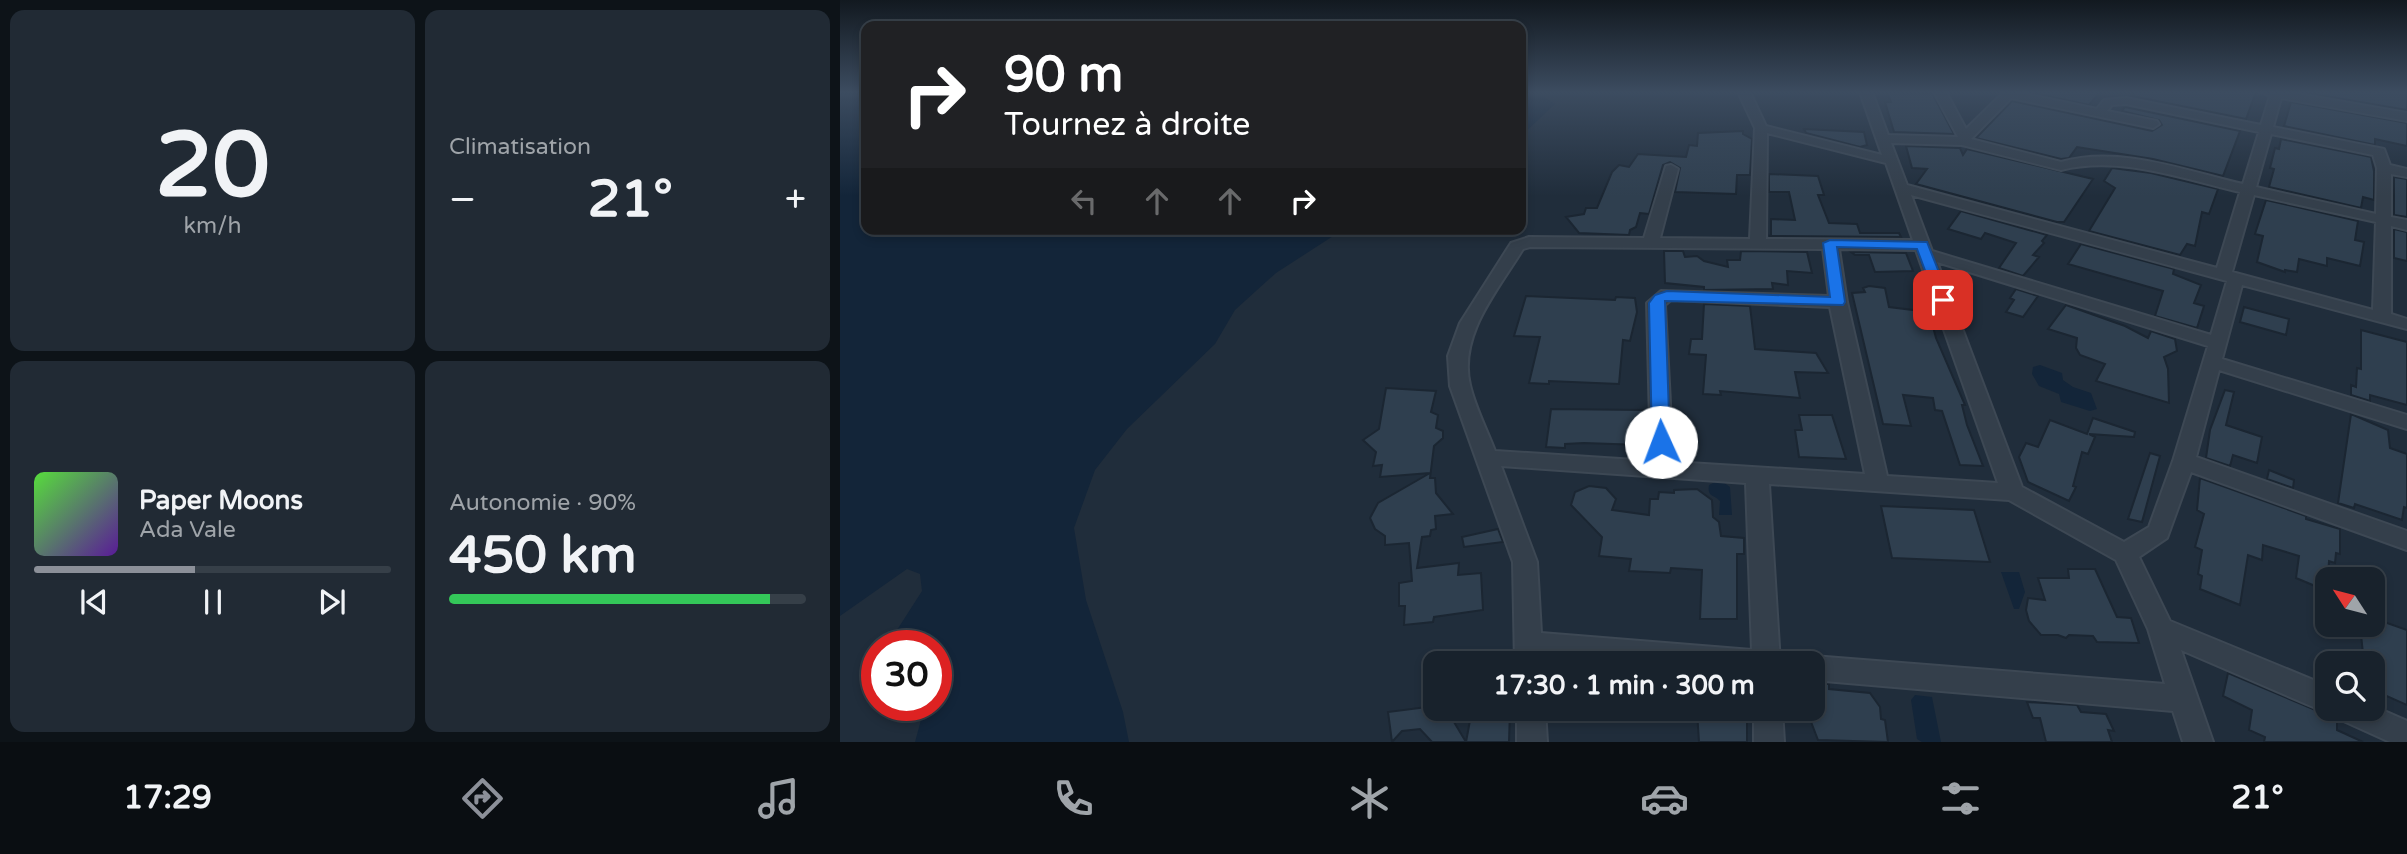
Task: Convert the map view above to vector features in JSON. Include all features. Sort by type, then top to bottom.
[{"type":"street","points":[[1879,127],[2013,492]]},
{"type":"street","points":[[1957,127],[1963,140]]},
{"type":"street","points":[[1963,140],[1976,127]]},
{"type":"street","points":[[2259,127],[2379,152],[2384,168],[2382,317]]},
{"type":"street","points":[[1758,242],[1761,128],[1892,161]]},
{"type":"street","points":[[2125,554],[2159,533],[2184,461],[2215,352],[2247,189],[2266,128]]},
{"type":"street","points":[[1884,139],[1963,140],[2061,166],[2075,162],[2122,160],[2407,225]]},
{"type":"street","points":[[2384,168],[2407,173]]},
{"type":"street","points":[[1649,243],[1656,233],[1671,169]]},
{"type":"street","points":[[1902,188],[2407,324]]},
{"type":"street","points":[[1529,651],[1525,562],[1460,386],[1457,356],[1469,323],[1517,246],[1529,242],[1830,243],[1924,250],[2407,422]]},
{"type":"street","points":[[1830,243],[1838,302],[1878,484]]},
{"type":"street","points":[[1662,470],[1656,303],[1660,298],[1667,295],[1838,302]]},
{"type":"street","points":[[1488,458],[2013,492],[2125,554],[2161,629],[2198,742]]},
{"type":"street","points":[[2184,461],[2407,541]]},
{"type":"street","points":[[1757,476],[1765,651]]},
{"type":"street","points":[[2161,629],[2315,695]]},
{"type":"street","points":[[1825,669],[2184,699]]},
{"type":"street","points":[[1531,721],[1532,742]]},
{"type":"street","points":[[1768,721],[1769,742]]},
{"type":"street","points":[[2375,721],[2407,735]]},
{"type":"water","points":[[840,127],[861,127],[861,235],[1335,235],[1276,273],[1235,310],[1215,344],[1127,429],[1095,470],[1074,528],[1086,600],[1123,712],[1129,742],[915,742],[921,721],[952,721],[952,630],[897,630],[922,591],[920,574],[907,569],[840,616]]},
{"type":"water","points":[[2040,365],[2062,373],[2063,380],[2073,387],[2091,393],[2097,409],[2090,411],[2061,402],[2059,394],[2039,386],[2032,374],[2033,367]]},
{"type":"water","points":[[1723,482],[1730,487],[1732,515],[1719,515],[1720,501],[1709,492],[1709,485]]},
{"type":"water","points":[[2001,572],[2019,572],[2025,592],[2019,609],[2014,609]]},
{"type":"water","points":[[1915,695],[1932,697],[1941,742],[1922,742],[1917,739],[1911,700]]},
{"type":"building","points":[[1892,127],[1950,127],[1954,134],[1894,132]]},
{"type":"building","points":[[1987,127],[2132,127],[2152,131],[2159,127],[2219,127],[2240,131],[2223,176],[2153,159],[2077,147],[2069,158],[2061,159],[1976,138]]},
{"type":"building","points":[[2287,127],[2407,127],[2407,146],[2375,139],[2375,145]]},
{"type":"building","points":[[1804,129],[1864,132],[1867,145],[1860,147],[1806,133]]},
{"type":"building","points":[[1743,131],[1743,134],[1752,139],[1750,175],[1737,175],[1736,194],[1675,192],[1680,168],[1670,162],[1663,165],[1649,214],[1640,213],[1636,227],[1630,230],[1629,235],[1579,233],[1566,217],[1584,214],[1586,208],[1597,208],[1612,172],[1619,165],[1629,167],[1638,154],[1686,157],[1689,145],[1697,146],[1698,133]]},
{"type":"building","points":[[2281,139],[2371,157],[2374,200],[2363,197],[2361,208],[2269,187],[2274,169],[2270,168],[2275,148],[2279,149]]},
{"type":"building","points":[[1906,146],[1960,148],[1963,155],[1967,149],[2093,179],[2064,222],[2057,222],[1916,184],[1927,169],[1912,168]]},
{"type":"building","points":[[2112,168],[2151,173],[2218,189],[2209,214],[2202,212],[2195,246],[2187,244],[2180,255],[2089,231],[2115,188],[2104,181]]},
{"type":"building","points":[[1769,174],[1818,176],[1824,195],[1818,195],[1829,223],[1857,224],[1860,233],[1899,233],[1901,237],[1769,236],[1771,219],[1795,220],[1789,192],[1769,192]]},
{"type":"building","points":[[2394,177],[2407,179],[2407,217],[2394,215]]},
{"type":"building","points":[[2266,200],[2358,221],[2355,240],[2364,242],[2360,266],[2327,258],[2327,266],[2299,259],[2297,272],[2285,272],[2257,262],[2263,236],[2255,234]]},
{"type":"building","points":[[1961,211],[2047,235],[2042,241],[2044,243],[2033,255],[2039,257],[2023,276],[1999,268],[2016,243],[1985,233],[1981,239],[1948,229]]},
{"type":"building","points":[[2394,229],[2407,232],[2407,261],[2394,258]]},
{"type":"building","points":[[2081,244],[2174,269],[2173,274],[2201,285],[2194,303],[2204,306],[2197,328],[2155,316],[2163,291],[2068,264]]},
{"type":"building","points":[[1664,251],[1683,251],[1685,257],[1697,256],[1704,261],[1728,267],[1727,260],[1740,260],[1741,251],[1807,252],[1812,273],[1787,271],[1788,285],[1772,283],[1773,289],[1704,290],[1704,287],[1665,283]]},
{"type":"building","points":[[1851,252],[1906,253],[1913,271],[1875,272],[1869,255],[1855,255]]},
{"type":"building","points":[[1863,288],[1885,288],[1889,307],[1929,312],[1936,338],[1965,405],[1962,405],[1967,425],[1983,466],[1960,465],[1942,411],[1935,410],[1933,398],[1903,395],[1911,426],[1883,424],[1852,293],[1865,292]]},
{"type":"building","points":[[2016,289],[2038,296],[2023,317],[2006,312],[2014,300],[2010,298]]},
{"type":"building","points":[[1526,296],[1615,300],[1616,297],[1635,298],[1637,312],[1630,341],[1623,340],[1619,384],[1549,381],[1549,384],[1529,383],[1540,337],[1514,336]]},
{"type":"building","points":[[1704,304],[1750,306],[1755,349],[1816,353],[1828,373],[1795,372],[1800,398],[1720,391],[1721,395],[1703,394],[1706,355],[1689,354],[1691,339],[1702,339]]},
{"type":"building","points":[[2066,305],[2125,326],[2148,338],[2151,331],[2175,339],[2177,351],[2164,357],[2168,369],[2169,403],[2096,381],[2105,364],[2080,355],[2076,348],[2077,338],[2048,329]]},
{"type":"building","points":[[2244,307],[2289,319],[2286,335],[2240,322]]},
{"type":"building","points":[[2361,330],[2407,342],[2407,405],[2370,395],[2370,401],[2351,395],[2351,385],[2356,387],[2357,368],[2361,369]]},
{"type":"building","points":[[1386,388],[1436,391],[1431,412],[1438,415],[1436,428],[1443,431],[1443,438],[1434,446],[1430,478],[1435,478],[1436,493],[1453,514],[1435,516],[1436,529],[1431,530],[1430,536],[1422,537],[1417,568],[1459,563],[1458,575],[1481,573],[1483,610],[1434,617],[1433,622],[1404,625],[1405,606],[1399,606],[1399,583],[1412,581],[1409,543],[1385,545],[1385,536],[1375,529],[1370,518],[1378,503],[1430,473],[1380,477],[1382,465],[1373,466],[1376,452],[1363,440],[1379,429]]},
{"type":"building","points":[[2225,390],[2234,392],[2226,425],[2262,437],[2257,463],[2233,455],[2230,466],[2206,458],[2210,430]]},
{"type":"building","points":[[1551,409],[1643,410],[1642,445],[1584,443],[1565,444],[1565,448],[1546,447]]},
{"type":"building","points":[[2351,414],[2388,430],[2390,448],[2407,454],[2407,508],[2404,507],[2402,520],[2355,504],[2354,508],[2338,503]]},
{"type":"building","points":[[1799,415],[1832,415],[1846,459],[1799,457],[1795,430],[1802,430]]},
{"type":"building","points":[[2093,418],[2135,432],[2134,437],[2089,434],[2095,437],[2088,454],[2082,452],[2073,486],[2076,487],[2069,501],[2028,482],[2019,457],[2026,443],[2038,447],[2050,420],[2087,434]]},
{"type":"building","points":[[2150,453],[2160,456],[2142,522],[2128,519]]},
{"type":"building","points":[[2269,470],[2294,480],[2293,488],[2267,479]]},
{"type":"building","points":[[2200,478],[2306,516],[2306,519],[2340,529],[2340,554],[2336,553],[2335,563],[2329,561],[2329,567],[2315,567],[2315,586],[2296,578],[2299,556],[2263,545],[2262,560],[2248,555],[2240,605],[2200,589],[2202,576],[2198,574],[2202,550],[2195,547],[2204,514],[2197,510]]},
{"type":"building","points":[[1589,486],[1606,488],[1616,499],[1612,510],[1649,515],[1650,499],[1658,499],[1659,492],[1674,493],[1674,490],[1697,489],[1712,500],[1713,517],[1719,522],[1721,536],[1744,538],[1744,554],[1737,554],[1737,619],[1700,619],[1702,570],[1671,568],[1670,573],[1629,571],[1631,559],[1599,556],[1602,537],[1571,505],[1575,492]]},
{"type":"building","points":[[1881,506],[1974,510],[1990,562],[1892,558]]},
{"type":"building","points":[[1498,529],[1503,542],[1464,547],[1462,537]]},
{"type":"building","points":[[2068,569],[2095,569],[2117,617],[2131,618],[2139,643],[2097,642],[2093,636],[2069,635],[2066,638],[2041,635],[2029,621],[2026,610],[2028,598],[2045,600],[2038,578],[2069,578]]},
{"type":"building","points":[[2385,622],[2407,630],[2407,705],[2385,695],[2385,651],[2363,651],[2361,637],[2385,637]]},
{"type":"building","points":[[2228,673],[2315,710],[2315,721],[2337,721],[2337,730],[2363,742],[2264,742],[2265,737],[2249,730],[2252,710],[2223,696]]},
{"type":"building","points":[[1825,684],[1829,684],[1829,689],[1870,693],[1880,707],[1888,742],[1818,740],[1811,721],[1825,721]]},
{"type":"building","points":[[2027,702],[2077,705],[2081,712],[2106,714],[2114,731],[2108,730],[2112,742],[2046,742],[2040,718],[2033,718]]},
{"type":"building","points":[[1423,708],[1423,721],[1453,721],[1466,742],[1432,742],[1420,729],[1402,731],[1392,742],[1388,712]]},
{"type":"building","points":[[1470,721],[1510,721],[1509,742],[1466,742]]},
{"type":"building","points":[[1698,721],[1747,721],[1747,742],[1699,742]]},
{"type":"route","points":[[1661,442],[1656,303],[1660,298],[1667,295],[1838,302],[1830,243],[1922,245],[1943,300]]}]
